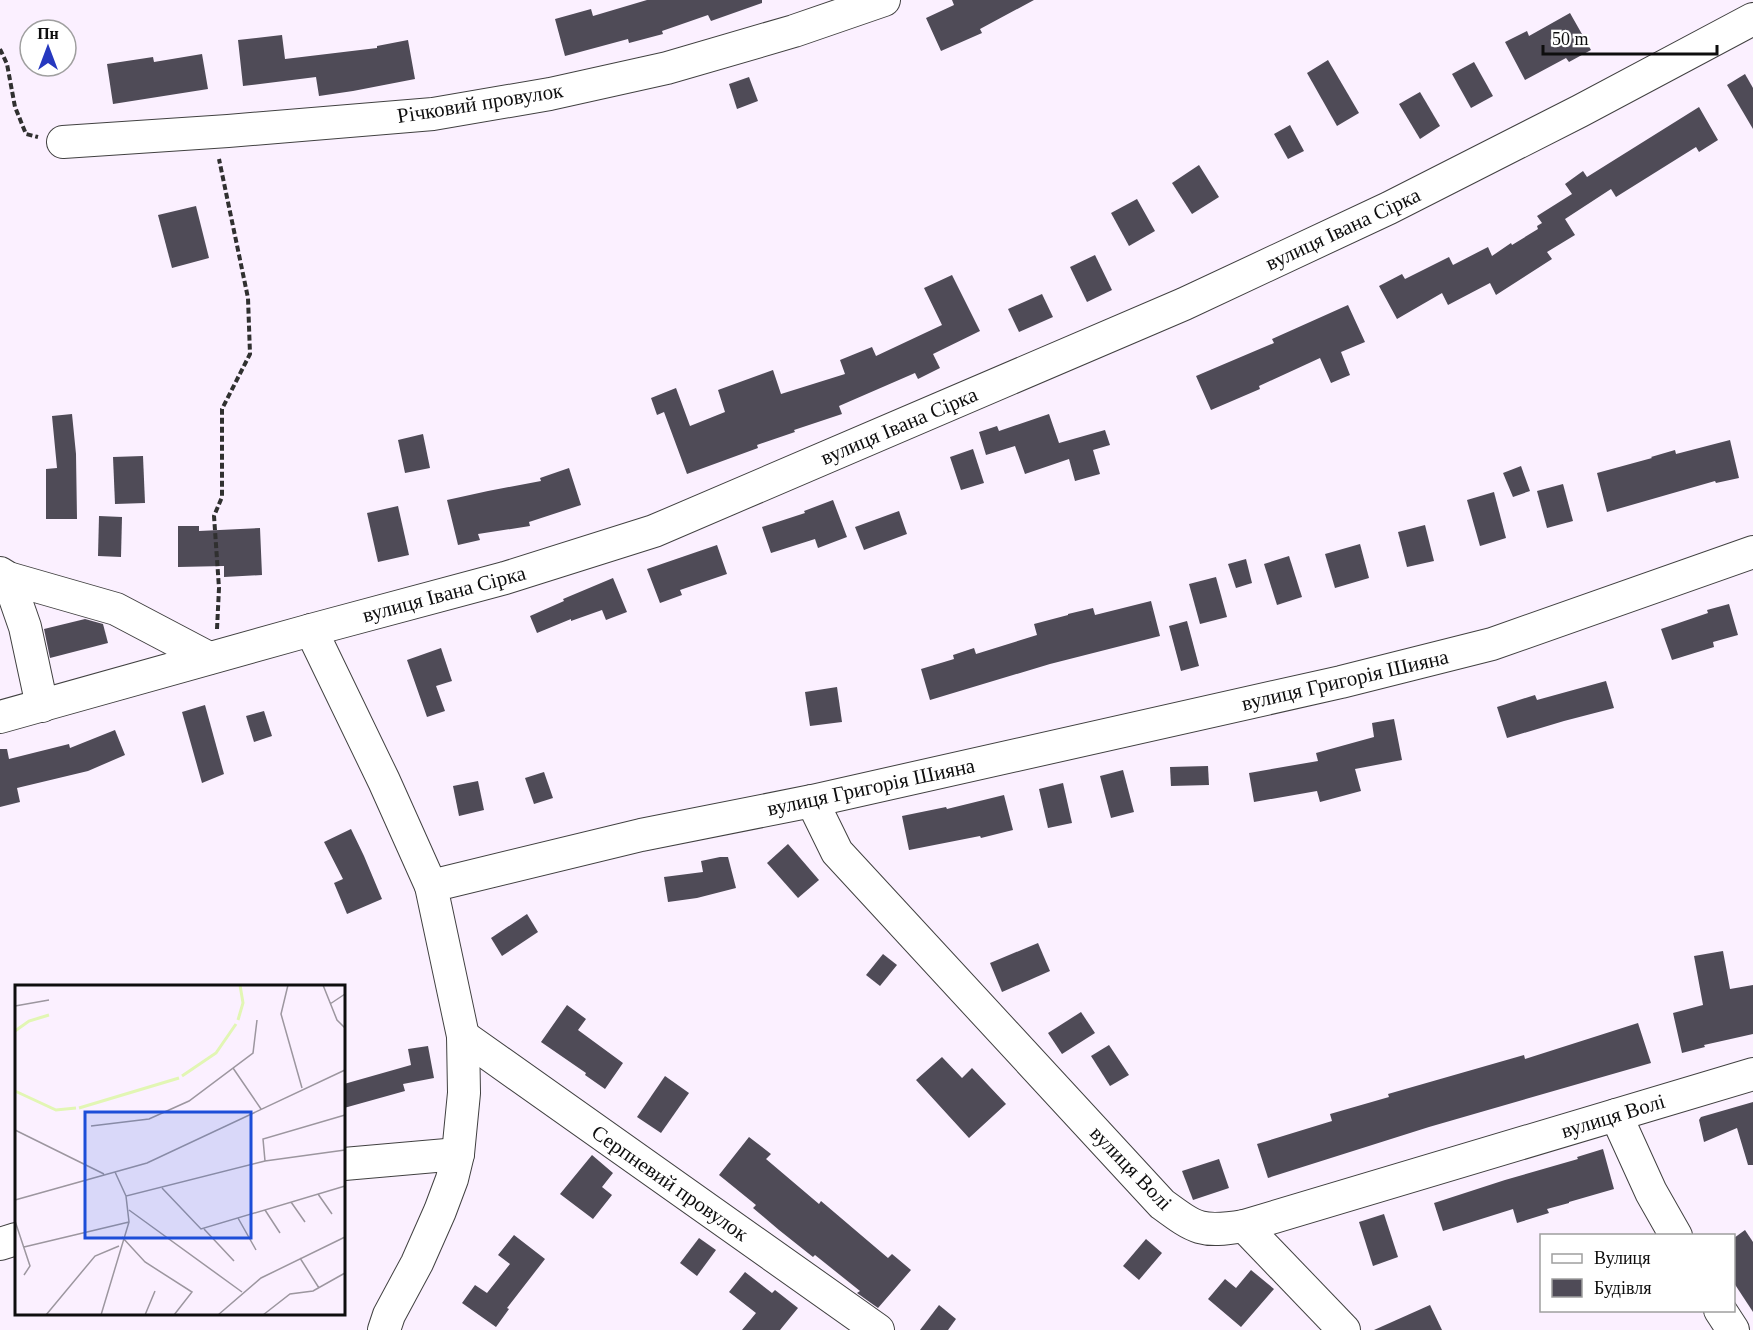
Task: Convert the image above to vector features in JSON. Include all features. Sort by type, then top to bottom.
[{"type":"street","name":"Річковий провулок","points":[[63,142],[433,114],[550,94],[667,68],[794,31],[884,0]]},
{"type":"street","name":"вулиця Івана Сірка","points":[[0,717],[505,578],[654,531],[1195,298],[1399,202],[1580,111],[1753,19]]},
{"type":"street","name":"вулиця Григорія Шияна","points":[[431,886],[641,835],[812,801],[1341,682],[1492,644],[1753,552]]},
{"type":"street","points":[[4,575],[116,609],[213,657]]},
{"type":"street","points":[[4,575],[25,627],[42,706]]},
{"type":"street","points":[[311,630],[431,886],[463,1036],[464,1094],[458,1154],[452,1179],[392,1325]]},
{"type":"street","name":"вулиця Волі","points":[[812,801],[837,852],[1162,1204],[1192,1226],[1217,1231],[1244,1226],[1753,1074]]},
{"type":"street","name":"Серпневий провулок","points":[[463,1036],[878,1330]]},
{"type":"street","points":[[1616,1115],[1651,1192],[1675,1234]]},
{"type":"street","points":[[345,1164],[458,1154]]},
{"type":"street","points":[[1244,1226],[1344,1330]]},
{"type":"street","points":[[0,1244],[15,1239]]},
{"type":"street","points":[[1721,1312],[1732,1330]]},
{"type":"path","points":[[0,49],[7,64],[15,107],[26,134],[63,142]]},
{"type":"path","points":[[213,131],[248,298],[250,354],[222,409],[222,497],[214,516],[219,588],[213,657]]},
{"type":"building","points":[[647,0],[762,0],[762,3],[711,21],[708,15],[662,31],[663,34],[629,43],[628,39],[565,56],[555,19],[591,9],[593,16]]},
{"type":"building","points":[[952,0],[1034,0],[980,29],[982,33],[941,51],[926,18],[954,5]]},
{"type":"building","points":[[1570,13],[1591,50],[1569,62],[1566,58],[1525,80],[1505,42],[1527,31],[1529,36]]},
{"type":"building","points":[[282,35],[285,59],[377,48],[377,46],[408,40],[415,79],[319,96],[316,77],[243,86],[238,40]]},
{"type":"building","points":[[202,54],[208,89],[113,104],[107,64],[153,57],[154,62]]},
{"type":"building","points":[[1328,60],[1359,113],[1337,126],[1307,73]]},
{"type":"building","points":[[1474,62],[1493,96],[1471,108],[1452,74]]},
{"type":"building","points":[[1745,74],[1753,88],[1753,129],[1727,85]]},
{"type":"building","points":[[749,77],[758,101],[737,109],[729,84]]},
{"type":"building","points":[[1420,92],[1440,126],[1420,139],[1399,104]]},
{"type":"building","points":[[1699,107],[1718,140],[1699,152],[1696,147],[1616,197],[1611,189],[1565,219],[1575,235],[1547,252],[1552,259],[1496,295],[1490,283],[1448,305],[1442,293],[1397,319],[1379,286],[1402,274],[1405,279],[1449,257],[1453,265],[1488,247],[1492,256],[1511,243],[1512,245],[1538,229],[1537,226],[1542,223],[1537,216],[1572,194],[1565,184],[1583,171],[1587,177]]},
{"type":"building","points":[[1290,125],[1304,151],[1288,159],[1274,134]]},
{"type":"building","points":[[1199,165],[1219,197],[1192,214],[1172,183]]},
{"type":"building","points":[[1137,199],[1155,231],[1129,246],[1111,213]]},
{"type":"building","points":[[196,206],[209,258],[172,268],[158,215]]},
{"type":"building","points":[[1095,255],[1112,290],[1087,302],[1070,267]]},
{"type":"building","points":[[952,275],[980,331],[933,354],[940,368],[918,379],[915,373],[839,406],[842,414],[794,430],[795,432],[757,445],[758,448],[687,474],[664,412],[657,415],[651,398],[676,388],[690,426],[725,412],[718,390],[773,370],[781,394],[845,374],[840,360],[872,347],[876,356],[942,325],[924,288]]},
{"type":"building","points":[[1042,294],[1053,317],[1019,332],[1008,309]]},
{"type":"building","points":[[1348,305],[1365,342],[1341,352],[1350,375],[1331,383],[1320,358],[1259,386],[1260,389],[1211,410],[1196,376],[1274,343],[1272,339]]},
{"type":"building","points":[[72,414],[76,454],[77,519],[46,519],[46,469],[57,468],[52,416]]},
{"type":"building","points":[[1049,414],[1059,443],[1105,430],[1110,445],[1093,450],[1100,474],[1075,481],[1069,459],[1025,474],[1015,446],[986,455],[979,432],[997,426],[999,431]]},
{"type":"building","points":[[423,434],[430,468],[405,473],[398,440]]},
{"type":"building","points":[[1730,440],[1739,478],[1716,483],[1715,481],[1607,512],[1597,473],[1675,450],[1676,454]]},
{"type":"building","points":[[973,449],[984,483],[961,490],[950,457]]},
{"type":"building","points":[[143,456],[145,503],[115,504],[113,457]]},
{"type":"building","points":[[1521,466],[1530,491],[1513,497],[1503,473]]},
{"type":"building","points":[[569,468],[581,505],[529,522],[530,526],[478,534],[480,540],[458,545],[447,500],[541,481],[540,478]]},
{"type":"building","points":[[1563,484],[1573,521],[1547,528],[1537,491]]},
{"type":"building","points":[[1494,492],[1506,538],[1480,546],[1467,500]]},
{"type":"building","points":[[833,500],[847,537],[818,548],[815,539],[771,553],[762,527],[805,513],[804,511]]},
{"type":"building","points":[[398,506],[409,555],[378,562],[367,513]]},
{"type":"building","points":[[899,511],[907,534],[864,550],[855,527]]},
{"type":"building","points":[[99,516],[122,517],[121,557],[98,556]]},
{"type":"building","points":[[1425,525],[1434,561],[1407,567],[1398,532]]},
{"type":"building","points":[[178,526],[199,526],[199,531],[260,528],[262,575],[224,577],[224,566],[178,567]]},
{"type":"building","points":[[1360,544],[1369,578],[1335,588],[1325,554]]},
{"type":"building","points":[[717,545],[727,574],[680,590],[682,595],[660,603],[647,569]]},
{"type":"building","points":[[1289,556],[1302,597],[1277,605],[1264,564]]},
{"type":"building","points":[[1246,559],[1252,583],[1236,588],[1228,564]]},
{"type":"building","points":[[1216,577],[1227,617],[1200,624],[1189,584]]},
{"type":"building","points":[[613,578],[627,612],[606,620],[602,610],[571,621],[571,619],[537,633],[530,616]]},
{"type":"building","points":[[1151,601],[1160,636],[1050,664],[930,700],[921,669],[954,659],[953,655],[974,648],[976,654],[1037,635],[1034,624],[1093,608],[1095,615]]},
{"type":"building","points":[[1729,604],[1738,635],[1713,642],[1714,647],[1672,660],[1661,629],[1708,613],[1707,610]]},
{"type":"building","points":[[85,619],[103,624],[108,643],[50,658],[44,629]]},
{"type":"building","points":[[1187,621],[1199,666],[1181,671],[1169,626]]},
{"type":"building","points":[[441,648],[452,681],[436,686],[445,711],[427,717],[407,660]]},
{"type":"building","points":[[1606,681],[1614,708],[1507,738],[1497,707],[1535,695],[1537,700]]},
{"type":"building","points":[[837,687],[842,722],[810,726],[805,692]]},
{"type":"building","points":[[205,705],[224,774],[202,783],[182,712]]},
{"type":"building","points":[[264,711],[272,736],[254,742],[246,716]]},
{"type":"building","points":[[1394,719],[1402,760],[1355,769],[1361,791],[1320,802],[1317,791],[1254,802],[1249,773],[1318,761],[1316,753],[1374,737],[1372,723]]},
{"type":"building","points":[[115,730],[125,755],[88,771],[17,788],[20,802],[0,807],[0,749],[7,749],[9,759],[69,744],[70,748]]},
{"type":"building","points":[[1208,766],[1209,785],[1171,786],[1170,767]]},
{"type":"building","points":[[1123,770],[1134,812],[1111,818],[1100,776]]},
{"type":"building","points":[[544,772],[553,798],[534,804],[525,778]]},
{"type":"building","points":[[478,781],[484,810],[459,816],[453,786]]},
{"type":"building","points":[[1063,783],[1072,823],[1048,828],[1039,789]]},
{"type":"building","points":[[1004,795],[1013,830],[981,838],[980,836],[909,850],[902,816],[946,807],[947,809]]},
{"type":"building","points":[[351,829],[382,899],[347,914],[334,883],[343,879],[324,842]]},
{"type":"building","points":[[788,844],[819,880],[798,898],[767,863]]},
{"type":"building","points":[[728,857],[736,888],[697,898],[668,902],[664,877],[703,872],[701,861]]},
{"type":"building","points":[[527,914],[538,932],[502,956],[491,938]]},
{"type":"building","points":[[1038,943],[1050,971],[1002,992],[990,963]]},
{"type":"building","points":[[1723,951],[1730,989],[1753,985],[1753,1034],[1704,1045],[1705,1047],[1682,1053],[1673,1013],[1703,1005],[1694,956]]},
{"type":"building","points":[[883,954],[897,965],[880,986],[866,975]]},
{"type":"building","points":[[567,1005],[586,1019],[578,1030],[623,1063],[605,1089],[541,1042]]},
{"type":"building","points":[[1081,1012],[1095,1033],[1062,1054],[1048,1033]]},
{"type":"building","points":[[1638,1023],[1651,1063],[1429,1127],[1268,1178],[1257,1144],[1332,1121],[1330,1114],[1389,1097],[1388,1094],[1524,1055],[1525,1059]]},
{"type":"building","points":[[1109,1045],[1129,1075],[1110,1086],[1091,1056]]},
{"type":"building","points":[[428,1046],[434,1078],[403,1084],[405,1091],[345,1108],[345,1084],[411,1065],[408,1049]]},
{"type":"building","points":[[942,1057],[962,1078],[972,1068],[1006,1104],[969,1138],[916,1080]]},
{"type":"building","points":[[665,1076],[689,1093],[661,1133],[637,1117]]},
{"type":"building","points":[[1753,1102],[1753,1165],[1748,1165],[1737,1128],[1704,1142],[1699,1120],[1701,1117]]},
{"type":"building","points":[[749,1137],[771,1154],[766,1159],[819,1204],[821,1201],[888,1258],[892,1254],[911,1270],[878,1308],[857,1293],[860,1291],[815,1255],[813,1257],[779,1230],[753,1208],[756,1205],[719,1175]]},
{"type":"building","points":[[1603,1149],[1614,1189],[1547,1209],[1549,1213],[1517,1223],[1513,1209],[1443,1231],[1434,1203],[1578,1159],[1577,1157]]},
{"type":"building","points":[[592,1155],[613,1173],[602,1187],[612,1195],[593,1219],[560,1194]]},
{"type":"building","points":[[1219,1159],[1229,1188],[1193,1200],[1182,1171]]},
{"type":"building","points":[[1384,1214],[1398,1257],[1373,1266],[1359,1222]]},
{"type":"building","points":[[1745,1230],[1753,1242],[1753,1312],[1735,1285],[1735,1237]]},
{"type":"building","points":[[514,1235],[545,1259],[507,1308],[509,1309],[496,1327],[462,1303],[475,1285],[487,1293],[510,1264],[498,1255]]},
{"type":"building","points":[[699,1238],[716,1250],[697,1276],[680,1263]]},
{"type":"building","points":[[1146,1239],[1162,1253],[1139,1280],[1123,1266]]},
{"type":"building","points":[[1251,1270],[1274,1289],[1241,1327],[1208,1299],[1225,1279],[1236,1288]]},
{"type":"building","points":[[745,1272],[772,1293],[775,1290],[798,1308],[780,1330],[742,1330],[756,1313],[729,1292]]},
{"type":"building","points":[[939,1305],[956,1319],[948,1330],[920,1330]]},
{"type":"building","points":[[1430,1305],[1442,1330],[1374,1330]]}]
